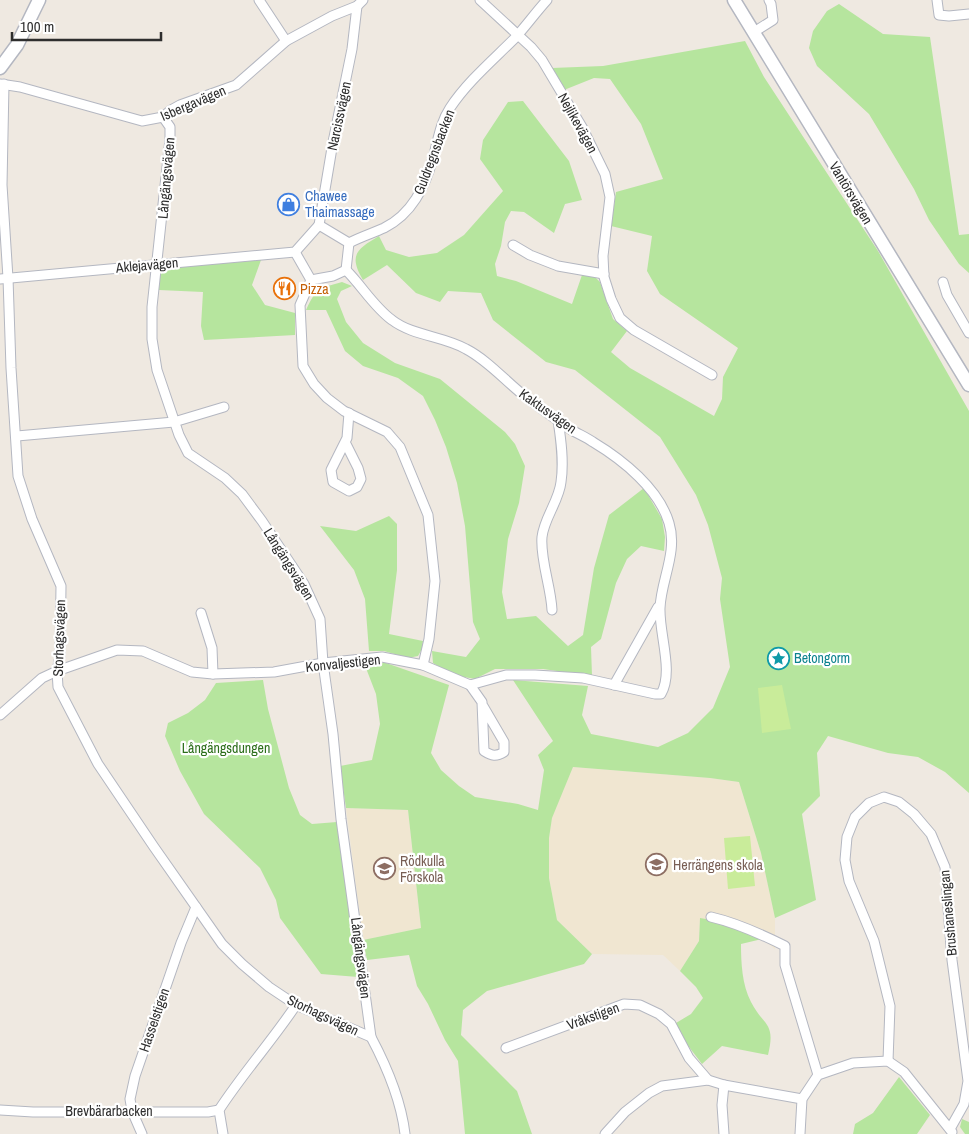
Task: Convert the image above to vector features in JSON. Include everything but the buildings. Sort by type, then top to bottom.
[{"type":"street","points":[[0,68],[17,46],[39,0]]},
{"type":"street","points":[[260,0],[286,41]]},
{"type":"street","name":"Nejlikevägen","points":[[480,0],[531,47],[542,60],[582,127],[605,174],[610,197],[603,256],[604,274],[611,299],[620,318],[634,330],[712,375]]},
{"type":"street","name":"Guldregnsbacken","points":[[349,243],[402,217],[412,206],[428,176],[448,110],[458,96],[517,35],[547,0]]},
{"type":"street","name":"Vantörsvägen","points":[[734,0],[969,385]]},
{"type":"street","points":[[754,32],[774,20],[769,0]]},
{"type":"street","points":[[937,0],[939,15],[969,14]]},
{"type":"street","name":"Isbergavägen","points":[[2,84],[142,121],[163,118],[180,105],[236,85],[286,41],[360,3]]},
{"type":"street","name":"Narcissvägen","points":[[319,225],[360,3]]},
{"type":"street","name":"Storhagsvägen","points":[[2,84],[4,278],[17,436],[18,476],[32,519],[61,586],[58,687],[98,764],[222,944],[269,987],[296,1006],[371,1037]]},
{"type":"street","name":"Långängsvägen","points":[[163,118],[170,127],[170,140],[152,307],[152,339],[157,370],[174,422],[188,452],[225,478],[242,494],[304,584],[320,619],[323,663],[333,734],[341,819],[371,1037],[382,1058],[397,1098],[405,1134]]},
{"type":"street","points":[[319,225],[349,243],[346,270],[333,276],[311,280],[295,252],[319,225]]},
{"type":"street","points":[[513,245],[530,255],[558,266],[604,274]]},
{"type":"street","name":"Aklejavägen","points":[[4,278],[295,252]]},
{"type":"street","name":"Kaktusvägen","points":[[346,270],[393,321],[416,332],[456,344],[480,357],[527,398],[624,464],[657,496],[670,526],[671,550],[667,574],[660,596],[660,604],[659,618],[667,675],[661,694],[614,685],[660,604]]},
{"type":"street","points":[[311,280],[300,305],[303,366],[314,384],[327,398],[349,413],[387,432],[400,446],[428,515],[435,580],[429,640],[423,665]]},
{"type":"street","points":[[943,282],[947,295],[969,333]]},
{"type":"street","points":[[17,436],[174,422],[224,407]]},
{"type":"street","points":[[345,442],[358,468],[361,479],[356,487],[349,491],[333,482],[331,470],[345,442],[349,426],[349,413]]},
{"type":"street","points":[[552,610],[542,537],[561,483],[562,444],[558,420]]},
{"type":"street","points":[[201,613],[212,648],[213,674]]},
{"type":"street","name":"Konvaljestigen","points":[[0,715],[42,678],[117,650],[143,651],[192,672],[213,674],[274,672],[323,663],[382,657],[423,665],[447,677],[470,685]]},
{"type":"street","points":[[483,706],[484,751],[492,756],[500,755],[504,752],[504,742],[482,702],[470,685],[506,675],[535,675],[583,678],[614,685]]},
{"type":"street","name":"Brushaneslingan","points":[[888,1061],[890,1006],[874,941],[849,881],[845,860],[847,837],[856,817],[869,803],[884,797],[899,802],[914,814],[931,834],[945,867],[952,960],[968,1080],[964,1104],[952,1132]]},
{"type":"street","name":"Hasselstigen","points":[[142,1134],[132,1111],[130,1099],[135,1076],[181,943],[196,907]]},
{"type":"street","points":[[711,917],[754,931],[785,946],[785,965],[818,1076]]},
{"type":"street","name":"Vråkstigen","points":[[506,1048],[624,1004],[640,1005],[659,1014],[671,1024],[688,1058],[708,1080]]},
{"type":"street","points":[[223,1134],[219,1110],[236,1083],[274,1038],[296,1006]]},
{"type":"street","points":[[800,1134],[802,1100],[818,1076],[853,1063],[888,1061],[904,1072],[952,1132]]},
{"type":"street","points":[[604,1134],[625,1112],[649,1093],[662,1086],[708,1080],[724,1085],[802,1100]]},
{"type":"street","points":[[724,1085],[722,1105],[724,1134]]},
{"type":"street","name":"Brevbärarbacken","points":[[0,1110],[33,1112],[208,1112],[219,1110]]},
{"type":"shaded area","name":"Herrängens skola","points":[[573,767],[739,782],[761,853],[775,918],[775,949],[762,939],[700,919],[699,941],[680,971],[663,955],[592,954],[557,920],[549,878],[549,838],[552,817]]},
{"type":"shaded area","name":"Rödkulla Förskola","points":[[346,808],[408,810],[421,928],[363,940]]},
{"type":"green space","points":[[839,4],[883,34],[930,37],[959,235],[969,234],[969,273],[959,264],[929,220],[914,189],[869,114],[817,66],[809,48],[813,31],[827,11]]},
{"type":"green space","points":[[745,41],[764,77],[878,251],[969,411],[969,793],[945,772],[918,757],[888,753],[828,736],[817,753],[820,796],[802,814],[816,900],[775,918],[761,853],[739,782],[573,767],[552,818],[549,838],[549,878],[557,920],[592,954],[584,964],[487,991],[463,1010],[461,1035],[517,1091],[532,1134],[465,1134],[458,1061],[417,986],[409,955],[367,960],[363,940],[421,928],[408,810],[346,808],[340,766],[372,760],[380,724],[376,694],[364,663],[386,663],[449,685],[431,753],[441,770],[475,797],[518,804],[538,810],[544,770],[538,755],[553,741],[513,680],[588,686],[582,715],[591,734],[658,747],[688,733],[713,708],[730,667],[720,599],[722,578],[708,525],[696,495],[660,437],[575,370],[546,362],[493,320],[481,293],[448,291],[440,302],[416,293],[387,265],[363,280],[356,264],[357,253],[379,236],[386,250],[409,257],[437,253],[464,235],[503,191],[480,159],[483,140],[508,102],[523,101],[569,161],[582,200],[565,204],[554,233],[524,212],[511,211],[505,222],[501,246],[495,264],[497,276],[516,281],[572,304],[582,275],[595,277],[600,282],[613,319],[627,331],[611,352],[630,368],[714,416],[722,399],[723,377],[738,348],[660,294],[647,271],[652,236],[611,226],[616,192],[663,179],[641,124],[610,79],[594,78],[564,90],[552,68],[603,66]]},
{"type":"green space","points":[[261,260],[252,285],[265,305],[295,313],[295,335],[204,340],[201,326],[203,292],[159,290],[160,274],[166,268]]},
{"type":"green space","points":[[342,282],[352,286],[341,291],[337,299],[346,322],[363,343],[395,363],[440,379],[505,432],[515,444],[525,466],[519,503],[508,539],[502,592],[507,619],[536,616],[568,646],[583,635],[594,568],[609,515],[644,488],[662,519],[665,537],[664,551],[641,546],[627,559],[616,583],[601,639],[591,647],[592,676],[543,669],[495,669],[475,679],[453,675],[433,663],[432,651],[466,657],[480,639],[473,622],[465,526],[457,483],[446,447],[423,396],[398,378],[363,366],[345,351],[326,310],[306,310],[319,290]]},
{"type":"green space","points":[[389,516],[397,524],[397,570],[389,634],[423,641],[422,649],[418,656],[408,658],[384,651],[369,651],[365,599],[354,570],[320,526],[356,531]]},
{"type":"green space","name":"Långängsdungen","points":[[263,680],[268,709],[289,788],[300,815],[312,824],[337,822],[358,977],[321,974],[280,918],[276,900],[260,868],[204,814],[180,771],[165,736],[168,723],[188,713],[205,700],[216,683]]},
{"type":"green space","points":[[782,685],[791,729],[762,733],[758,688]]},
{"type":"green space","points":[[750,836],[755,886],[728,889],[724,838]]},
{"type":"green space","points":[[700,918],[717,921],[762,939],[741,944],[741,958],[748,995],[770,1030],[768,1055],[722,1046],[702,1064],[686,1043],[676,1023],[691,1014],[703,998],[696,987],[680,971],[699,941]]},
{"type":"green space","points":[[899,1077],[930,1115],[917,1134],[853,1134],[855,1124],[873,1113]]},
{"type":"green space","points":[[962,1119],[969,1122],[969,1134],[965,1134],[960,1127]]},
{"type":"place","name":"Chawee Thaimassage","points":[[289,204]]},
{"type":"place","name":"Pizza","points":[[284,289]]},
{"type":"place","name":"Betongorm","points":[[778,658]]},
{"type":"place","name":"Herrängens skola","points":[[657,865]]},
{"type":"place","name":"Rödkulla Förskola","points":[[384,869]]}]
